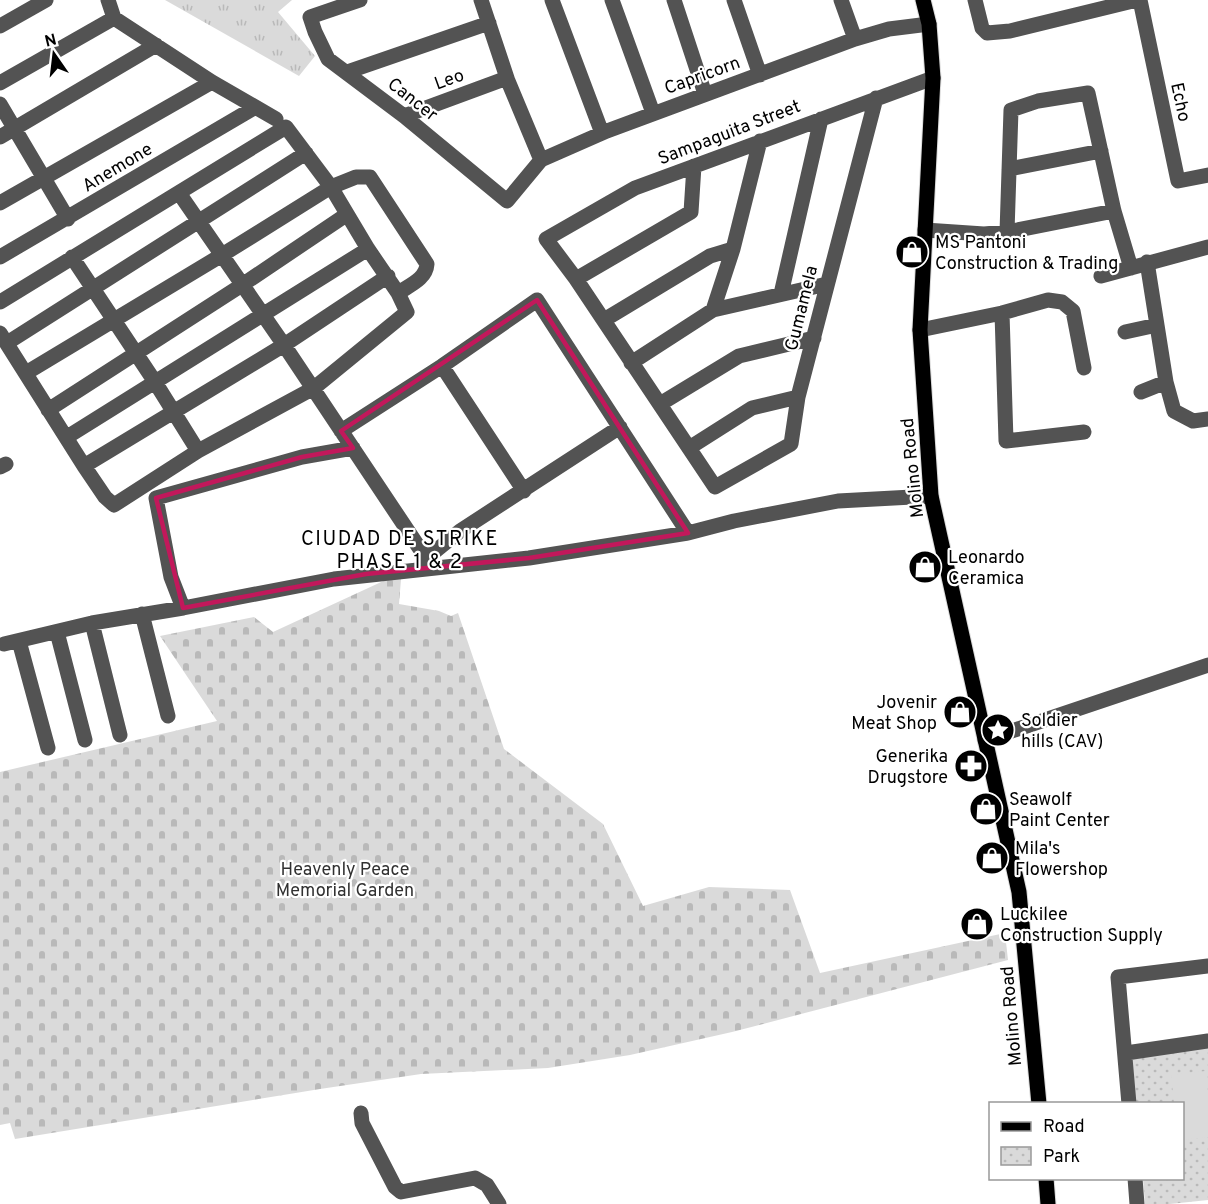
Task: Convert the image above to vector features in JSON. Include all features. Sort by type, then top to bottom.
[{"type":"main road","name":"Molino Road","points":[[923,0],[929,24],[933,78],[920,330],[931,496],[1018,892],[1039,1102]]},
{"type":"main road","points":[[1046,1180],[1048,1204]]},
{"type":"street","points":[[0,26],[46,0]]},
{"type":"street","points":[[108,0],[114,18],[212,82],[276,119]]},
{"type":"street","name":"Cancer","points":[[360,0],[310,17],[328,59],[404,116],[507,201]]},
{"type":"street","points":[[481,0],[507,78],[542,160]]},
{"type":"street","points":[[552,0],[602,133]]},
{"type":"street","points":[[612,0],[653,113]]},
{"type":"street","points":[[674,0],[705,94]]},
{"type":"street","points":[[734,0],[760,75]]},
{"type":"street","points":[[841,0],[855,39]]},
{"type":"street","points":[[975,0],[982,28],[987,33],[1010,31],[1138,0]]},
{"type":"street","name":"Echo","points":[[1138,0],[1178,181],[1208,175]]},
{"type":"street","points":[[0,83],[114,18]]},
{"type":"street","points":[[347,72],[489,23]]},
{"type":"street","name":"Capricorn","points":[[507,201],[542,160],[602,133],[855,39],[889,29],[929,24]]},
{"type":"street","points":[[0,137],[156,45]]},
{"type":"street","name":"Leo","points":[[404,116],[507,78]]},
{"type":"street","name":"Sampaguita Street","points":[[576,279],[546,239],[635,188],[933,78]]},
{"type":"street","points":[[0,203],[212,82]]},
{"type":"street","points":[[1007,232],[1011,110],[1038,101],[1088,93],[1114,211],[1131,268]]},
{"type":"street","name":"Gumamela","points":[[688,448],[715,487],[791,444],[798,398],[876,98]]},
{"type":"street","points":[[0,104],[68,219]]},
{"type":"street","name":"Anemone","points":[[0,257],[254,108]]},
{"type":"street","points":[[781,294],[821,118]]},
{"type":"street","points":[[0,302],[286,127],[306,153],[331,187],[346,215],[407,307],[406,314],[314,388],[198,451],[114,505],[105,497],[84,466],[3,338],[93,289],[306,153]]},
{"type":"street","points":[[713,310],[733,249],[760,141]]},
{"type":"street","points":[[1009,169],[1101,151]]},
{"type":"street","points":[[694,166],[691,212],[576,279],[688,448],[752,408],[798,398]]},
{"type":"street","points":[[26,373],[331,187],[356,177],[370,177],[427,264],[423,276],[398,293]]},
{"type":"street","points":[[179,193],[285,345],[430,562]]},
{"type":"street","points":[[925,230],[984,234],[1007,232],[1114,211]]},
{"type":"street","points":[[48,410],[346,215]]},
{"type":"street","points":[[67,437],[368,249]]},
{"type":"street","points":[[604,320],[710,256],[733,249]]},
{"type":"street","points":[[1101,276],[1147,262],[1207,251]]},
{"type":"street","points":[[72,257],[198,451]]},
{"type":"street","points":[[1147,262],[1166,382],[1174,411],[1193,421],[1208,419]]},
{"type":"street","points":[[84,466],[285,345],[388,276]]},
{"type":"street","points":[[631,363],[713,310],[827,285]]},
{"type":"street","points":[[341,431],[442,366],[537,300],[688,533]]},
{"type":"street","points":[[920,330],[1002,313],[1048,300],[1062,302],[1073,311],[1084,368]]},
{"type":"street","points":[[1002,313],[1006,441],[1084,432]]},
{"type":"street","points":[[1125,332],[1157,325]]},
{"type":"street","points":[[660,404],[739,356],[814,338]]},
{"type":"street","points":[[442,366],[524,491]]},
{"type":"street","points":[[1141,392],[1166,382]]},
{"type":"street","points":[[430,562],[460,531],[620,428]]},
{"type":"street","points":[[183,608],[171,577],[156,498],[302,457],[353,448]]},
{"type":"street","points":[[48,748],[11,643],[92,623],[430,562],[529,558],[688,533],[734,521],[838,501],[931,496]]},
{"type":"street","points":[[142,614],[168,716]]},
{"type":"street","points":[[92,623],[120,735]]},
{"type":"street","points":[[57,632],[85,740]]},
{"type":"street","points":[[985,740],[1208,665]]},
{"type":"street","points":[[1129,1102],[1118,977],[1208,966]]},
{"type":"street","points":[[1126,1053],[1208,1041]]},
{"type":"street","points":[[361,1113],[362,1123],[401,1198],[475,1178],[487,1185],[500,1204]]},
{"type":"street","points":[[1135,1180],[1137,1204]]},
{"type":"highlighted area","points":[[537,300],[688,533],[529,558],[366,574],[183,608],[156,498],[302,457],[353,448],[341,431]]},
{"type":"green space","points":[[165,0],[292,0],[278,12],[315,56],[299,76]]},
{"type":"green space","name":"Heavenly Peace Memorial Garden","points":[[392,577],[401,579],[399,604],[439,611],[451,616],[458,613],[504,749],[603,824],[643,906],[709,887],[790,890],[820,973],[1005,933],[1008,960],[732,1032],[630,1055],[548,1068],[421,1074],[15,1139],[10,1123],[0,1125],[0,772],[217,721],[160,636],[254,617],[273,632]]},
{"type":"green space","points":[[1208,1046],[1208,1200],[1145,1204],[1143,1180],[1184,1180],[1184,1102],[1135,1102],[1130,1056]]},
{"type":"green space","points":[[1205,1071],[1208,1097],[1208,1137],[1184,1140],[1184,1102],[1174,1102],[1171,1075]]},
{"type":"place","name":"MS Pantoni Construction & Trading","points":[[912,252]]},
{"type":"place","name":"Leonardo Ceramica","points":[[925,567]]},
{"type":"place","name":"Jovenir Meat Shop","points":[[960,712]]},
{"type":"place","name":"Soldier hills (CAV)","points":[[998,730]]},
{"type":"place","name":"Generika Drugstore","points":[[971,766]]},
{"type":"place","name":"Seawolf Paint Center","points":[[986,809]]},
{"type":"place","name":"Mila's Flowershop","points":[[992,858]]},
{"type":"place","name":"Luckilee Construction Supply","points":[[977,924]]},
{"type":"district","name":"CIUDAD DE STRIKE PHASE 1 & 2","points":[[400,550]]}]
